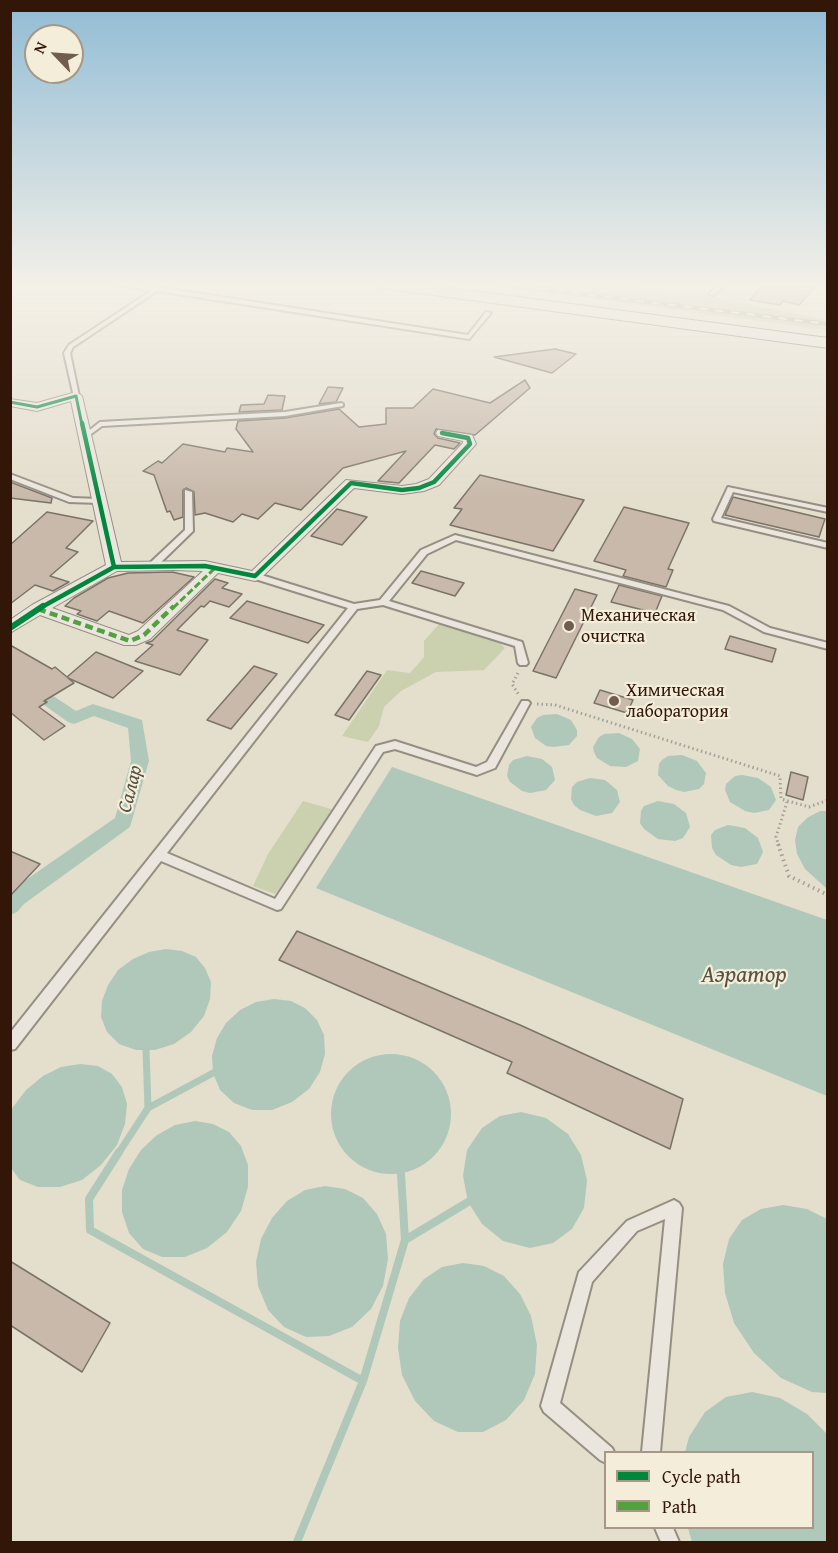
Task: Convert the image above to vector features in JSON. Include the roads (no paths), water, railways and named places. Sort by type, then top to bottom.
[{"type":"street","points":[[10,402],[37,407],[76,396],[114,567]]},
{"type":"street","points":[[10,628],[38,609],[114,567],[205,566],[255,576],[351,483],[402,490],[419,488],[434,482],[470,444],[468,438],[442,433]]},
{"type":"street","points":[[38,609],[130,641],[144,635],[214,569]]},
{"type":"lane","points":[[68,355],[76,396]]},
{"type":"lane","points":[[85,436],[100,424],[285,414],[341,405]]},
{"type":"lane","points":[[10,476],[72,500],[99,501]]},
{"type":"lane","points":[[828,510],[731,489],[717,519],[828,546]]},
{"type":"lane","points":[[153,565],[189,531],[188,492]]},
{"type":"lane","points":[[383,602],[424,552],[455,537],[726,608],[767,630],[828,646]]},
{"type":"lane","points":[[255,576],[354,607],[383,602],[519,644],[523,663]]},
{"type":"lane","points":[[10,1044],[354,607]]},
{"type":"lane","points":[[159,855],[277,905],[380,749],[395,745],[477,771],[491,765],[525,703]]},
{"type":"lane","points":[[604,1452],[550,1406],[585,1278],[632,1226],[674,1208],[651,1451]]},
{"type":"water","points":[[557,714],[571,720],[577,730],[577,736],[569,745],[546,746],[535,738],[531,727],[537,718],[543,715]]},
{"type":"water","points":[[619,733],[632,739],[640,749],[638,761],[626,767],[610,766],[597,758],[594,752],[593,747],[599,737],[604,734]]},
{"type":"water","points":[[682,755],[697,761],[706,773],[704,784],[699,789],[684,792],[676,790],[668,786],[658,775],[659,764],[662,760],[668,756]]},
{"type":"water","points":[[527,756],[542,759],[552,767],[555,780],[546,790],[530,793],[522,791],[510,782],[507,776],[509,765],[513,760]]},
{"type":"water","name":"Аэратор","points":[[392,767],[827,920],[827,1096],[316,888]]},
{"type":"water","points":[[735,776],[758,778],[771,787],[776,800],[769,810],[754,813],[745,811],[730,802],[725,790],[726,784]]},
{"type":"water","points":[[590,778],[605,780],[617,790],[620,802],[612,813],[596,816],[574,805],[571,799],[572,787],[577,782]]},
{"type":"water","points":[[658,801],[674,804],[686,813],[690,827],[683,838],[675,841],[658,839],[644,829],[640,823],[641,811],[644,806]]},
{"type":"water","points":[[820,811],[827,811],[827,889],[805,869],[797,854],[795,840],[798,827],[807,818]]},
{"type":"water","points":[[728,825],[745,828],[758,838],[763,852],[757,864],[741,867],[731,865],[716,855],[712,848],[711,835],[715,830]]},
{"type":"water","points":[[166,949],[182,951],[196,957],[205,968],[211,982],[210,999],[204,1016],[191,1032],[174,1044],[155,1050],[136,1050],[119,1044],[107,1032],[101,1017],[102,1001],[108,985],[118,970],[133,959],[149,952]]},
{"type":"water","points":[[274,999],[291,1001],[305,1008],[317,1020],[324,1035],[325,1054],[320,1072],[309,1089],[292,1102],[272,1110],[252,1110],[234,1103],[220,1090],[213,1073],[212,1056],[217,1038],[226,1023],[240,1010],[256,1002]]},
{"type":"water","points":[[391,1054],[414,1059],[433,1072],[446,1091],[451,1114],[446,1137],[433,1156],[414,1169],[391,1174],[368,1169],[349,1156],[336,1137],[331,1114],[336,1091],[349,1072],[368,1059]]},
{"type":"water","points":[[80,1064],[98,1066],[112,1074],[122,1087],[127,1104],[125,1124],[117,1145],[101,1165],[82,1180],[60,1187],[38,1187],[20,1180],[11,1168],[10,1114],[13,1107],[26,1090],[43,1076],[61,1067]]},
{"type":"water","points":[[521,1112],[546,1118],[568,1134],[581,1155],[587,1180],[584,1208],[572,1229],[553,1243],[530,1248],[503,1241],[482,1224],[468,1202],[463,1176],[467,1150],[482,1128],[500,1116]]},
{"type":"water","points":[[195,1121],[213,1124],[229,1132],[241,1146],[248,1165],[248,1187],[241,1211],[227,1232],[207,1248],[185,1257],[162,1257],[143,1249],[129,1233],[122,1212],[122,1190],[129,1169],[141,1150],[157,1135],[175,1125]]},
{"type":"water","points":[[325,1186],[345,1189],[363,1198],[377,1214],[386,1234],[388,1259],[383,1286],[371,1309],[352,1327],[329,1336],[306,1337],[284,1327],[268,1310],[258,1286],[256,1262],[261,1239],[272,1218],[287,1201],[305,1190]]},
{"type":"water","points":[[783,1205],[807,1209],[827,1219],[827,1393],[812,1392],[781,1378],[754,1353],[734,1323],[725,1293],[723,1264],[729,1239],[742,1220],[761,1209]]},
{"type":"water","points":[[463,1263],[484,1266],[504,1276],[520,1294],[531,1316],[537,1345],[535,1374],[524,1400],[506,1420],[483,1432],[458,1432],[434,1421],[415,1401],[402,1375],[398,1348],[400,1321],[409,1298],[424,1279],[442,1267]]},
{"type":"water","points":[[752,1392],[780,1398],[807,1414],[827,1434],[827,1542],[692,1542],[688,1529],[814,1529],[814,1451],[685,1451],[689,1437],[705,1412],[726,1397]]},
{"type":"waterway","name":"Салар","points":[[10,906],[17,898],[123,822],[140,761],[136,724],[93,710],[74,718],[29,686]]},
{"type":"waterway","points":[[146,1050],[148,1108]]},
{"type":"waterway","points":[[148,1108],[213,1073]]},
{"type":"waterway","points":[[118,1154],[148,1108]]},
{"type":"waterway","points":[[119,1152],[89,1199],[90,1230],[363,1381]]},
{"type":"waterway","points":[[401,1174],[405,1240]]},
{"type":"waterway","points":[[405,1240],[468,1202]]},
{"type":"waterway","points":[[363,1381],[405,1240]]},
{"type":"waterway","points":[[297,1542],[363,1381]]},
{"type":"place","name":"Механическая очистка","points":[[569,626]]},
{"type":"place","name":"Химическая лаборатория","points":[[614,701]]}]
